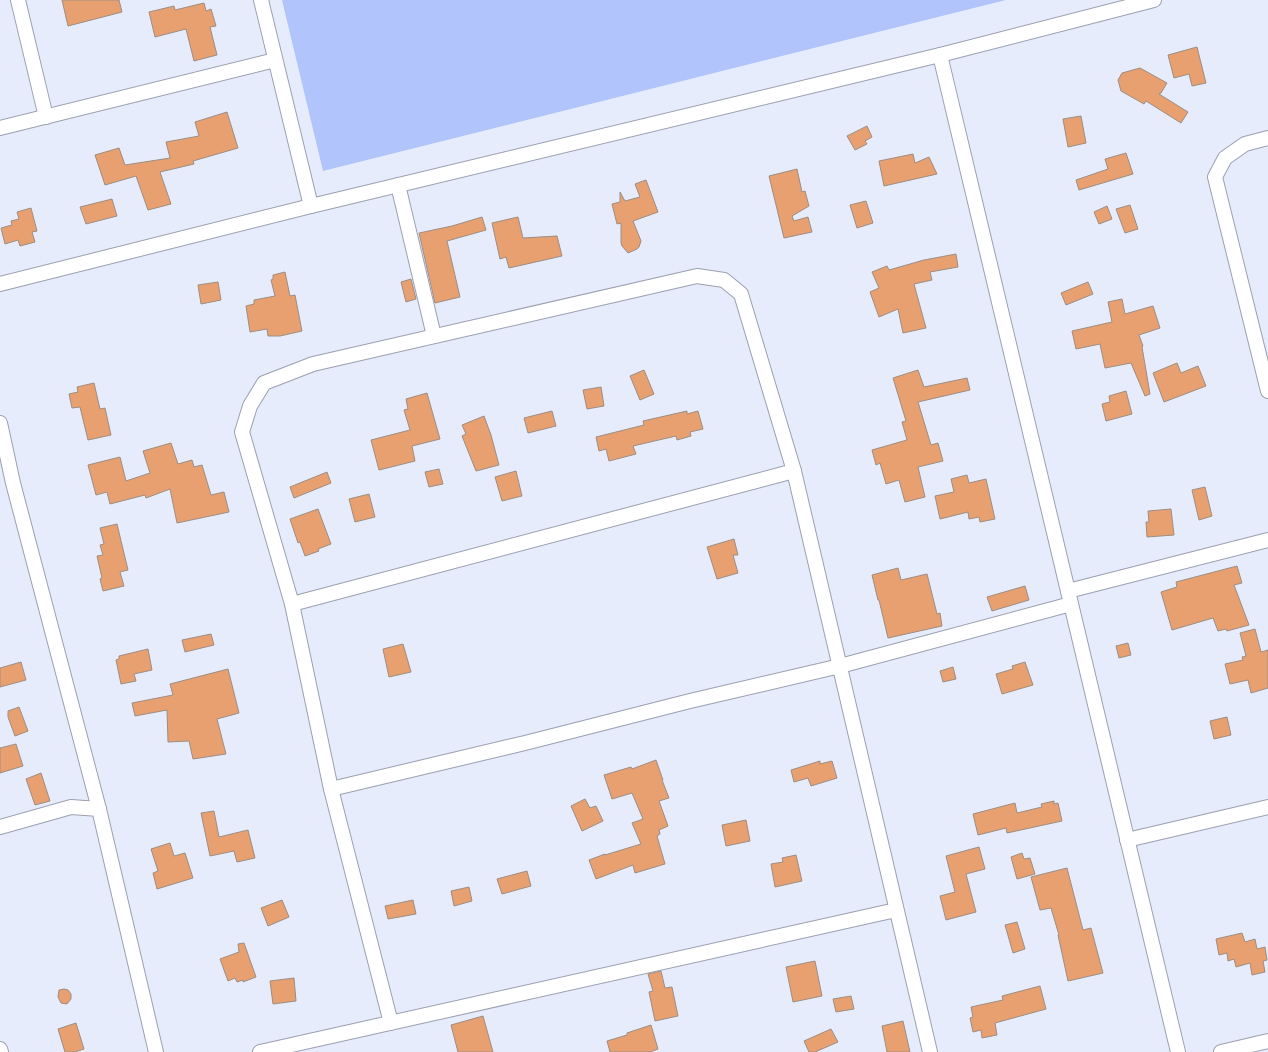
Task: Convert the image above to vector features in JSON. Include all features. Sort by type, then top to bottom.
[{"type":"street","points":[[18,0],[46,117]]},
{"type":"street","points":[[261,0],[311,206]]},
{"type":"street","points":[[0,284],[311,206],[940,55],[1154,0]]},
{"type":"street","points":[[940,55],[1178,1052]]},
{"type":"street","points":[[0,128],[275,60]]},
{"type":"street","points":[[1268,138],[1245,144],[1225,158],[1216,177],[1268,390]]},
{"type":"street","points":[[398,185],[434,336]]},
{"type":"street","points":[[391,1023],[331,789],[292,604],[242,432],[250,406],[264,383],[313,364],[697,276],[724,280],[740,294],[794,470],[930,1052]]},
{"type":"street","points":[[0,423],[13,483],[100,809],[156,1052]]},
{"type":"street","points":[[292,604],[794,470]]},
{"type":"street","points":[[0,476],[13,483]]},
{"type":"street","points":[[331,789],[840,666],[1268,540]]},
{"type":"street","points":[[0,827],[71,807],[100,809]]},
{"type":"street","points":[[1128,840],[1268,807]]},
{"type":"street","points":[[260,1052],[896,910]]},
{"type":"street","points":[[1221,1052],[1268,1041]]},
{"type":"shaded area","points":[[282,0],[1006,0],[323,171]]},
{"type":"building","points":[[62,0],[119,0],[122,12],[68,26]]},
{"type":"building","points":[[204,3],[206,11],[211,9],[216,26],[210,27],[217,55],[194,61],[186,29],[155,37],[149,12],[174,6],[175,10]]},
{"type":"building","points":[[1197,47],[1206,83],[1192,86],[1189,74],[1174,78],[1168,55]]},
{"type":"building","points":[[1140,68],[1167,83],[1159,94],[1188,112],[1181,123],[1146,101],[1144,104],[1121,91],[1118,80],[1122,73]]},
{"type":"building","points":[[227,112],[238,148],[193,161],[194,164],[160,172],[171,204],[148,210],[136,176],[105,185],[95,155],[119,148],[125,165],[170,158],[166,142],[199,136],[195,122]]},
{"type":"building","points":[[1081,116],[1086,143],[1068,147],[1063,119]]},
{"type":"building","points":[[867,126],[872,137],[865,141],[867,144],[855,150],[847,136]]},
{"type":"building","points":[[1126,153],[1133,174],[1079,190],[1076,180],[1108,169],[1105,159]]},
{"type":"building","points":[[913,154],[915,163],[929,157],[937,174],[884,186],[879,161]]},
{"type":"building","points":[[797,169],[802,192],[805,191],[809,206],[792,216],[794,221],[808,217],[812,232],[784,238],[769,176]]},
{"type":"building","points":[[646,180],[658,212],[633,221],[641,241],[637,249],[628,253],[621,243],[621,223],[617,224],[612,204],[620,202],[620,192],[625,201],[640,197],[635,184]]},
{"type":"building","points":[[112,199],[117,216],[86,224],[80,207]]},
{"type":"building","points":[[866,201],[873,223],[857,228],[850,205]]},
{"type":"building","points":[[1130,205],[1138,229],[1125,233],[1116,209]]},
{"type":"building","points":[[1107,206],[1112,219],[1099,224],[1094,212]]},
{"type":"building","points":[[31,208],[37,231],[32,232],[35,242],[20,246],[18,240],[5,244],[1,228],[12,225],[11,221],[19,219],[17,212]]},
{"type":"building","points":[[482,217],[486,230],[447,241],[460,297],[435,303],[419,233]]},
{"type":"building","points":[[518,217],[523,238],[557,236],[562,256],[509,268],[506,257],[500,259],[492,223]]},
{"type":"building","points":[[956,254],[958,267],[930,272],[932,280],[914,284],[926,328],[903,333],[898,309],[879,317],[870,292],[879,288],[872,272],[887,266],[889,270],[924,260]]},
{"type":"building","points":[[285,272],[290,296],[295,295],[302,331],[280,336],[268,336],[267,329],[250,332],[246,306],[254,304],[254,300],[275,296],[271,280],[273,275]]},
{"type":"building","points":[[411,279],[416,299],[406,302],[401,282]]},
{"type":"building","points":[[218,282],[221,300],[201,304],[198,285]]},
{"type":"building","points":[[1088,282],[1093,294],[1066,305],[1061,293]]},
{"type":"building","points":[[1122,299],[1125,314],[1153,306],[1160,328],[1139,335],[1143,346],[1150,394],[1145,396],[1131,363],[1105,368],[1100,344],[1076,349],[1072,331],[1112,322],[1108,302]]},
{"type":"building","points":[[1177,363],[1181,373],[1198,366],[1206,386],[1164,402],[1153,373]]},
{"type":"building","points":[[644,370],[654,394],[640,400],[630,376]]},
{"type":"building","points":[[918,370],[924,387],[967,378],[970,390],[918,402],[931,445],[938,443],[943,461],[918,467],[925,497],[905,502],[899,480],[886,484],[880,463],[876,465],[872,450],[907,440],[902,422],[906,421],[893,378]]},
{"type":"building","points":[[94,383],[100,409],[105,408],[111,435],[88,440],[80,407],[72,408],[69,394],[78,392],[77,387]]},
{"type":"building","points":[[601,387],[604,406],[587,409],[583,390]]},
{"type":"building","points":[[1126,391],[1132,414],[1106,421],[1102,404],[1110,402],[1109,396]]},
{"type":"building","points":[[427,393],[440,439],[412,446],[415,461],[379,470],[371,440],[410,430],[404,410],[408,409],[406,399]]},
{"type":"building","points":[[552,411],[556,426],[528,433],[524,418]]},
{"type":"building","points":[[687,411],[687,414],[698,411],[703,429],[690,432],[691,436],[677,440],[676,436],[633,446],[636,454],[609,461],[606,449],[599,451],[596,437],[644,425],[643,421]]},
{"type":"building","points":[[484,416],[499,465],[476,471],[462,436],[466,434],[462,425]]},
{"type":"building","points":[[171,443],[178,464],[192,460],[194,467],[202,465],[211,495],[224,492],[229,512],[177,523],[170,489],[146,498],[145,495],[110,504],[107,492],[96,495],[88,465],[120,457],[126,481],[150,473],[143,451]]},
{"type":"building","points":[[439,469],[443,484],[429,487],[425,472]]},
{"type":"building","points":[[516,471],[522,496],[502,501],[495,477]]},
{"type":"building","points":[[327,472],[331,483],[294,498],[290,487]]},
{"type":"building","points":[[967,475],[969,483],[986,479],[995,519],[980,522],[979,517],[969,519],[968,512],[940,519],[935,496],[954,492],[951,479]]},
{"type":"building","points":[[1205,487],[1212,516],[1199,520],[1192,490]]},
{"type":"building","points":[[369,494],[375,517],[355,522],[349,499]]},
{"type":"building","points":[[318,509],[331,544],[305,556],[300,542],[298,543],[290,519]]},
{"type":"building","points":[[1171,509],[1174,535],[1147,537],[1146,522],[1149,522],[1148,511]]},
{"type":"building","points":[[117,524],[128,570],[120,572],[124,586],[103,591],[97,556],[103,555],[100,545],[104,544],[100,528]]},
{"type":"building","points":[[734,539],[738,555],[733,555],[738,573],[717,579],[707,547]]},
{"type":"building","points":[[1237,566],[1242,583],[1234,585],[1249,625],[1227,631],[1226,629],[1218,631],[1213,618],[1172,630],[1161,592],[1177,587],[1176,582]]},
{"type":"building","points":[[898,568],[901,580],[927,574],[937,614],[940,613],[942,626],[888,638],[872,575]]},
{"type":"building","points":[[1025,586],[1029,600],[992,611],[987,597]]},
{"type":"building","points":[[1255,629],[1261,652],[1268,650],[1268,688],[1251,693],[1248,680],[1230,684],[1225,664],[1243,660],[1242,657],[1246,656],[1240,633]]},
{"type":"building","points":[[211,634],[214,645],[185,652],[182,640]]},
{"type":"building","points":[[1128,643],[1131,655],[1119,658],[1116,646]]},
{"type":"building","points":[[403,644],[411,672],[389,677],[383,649]]},
{"type":"building","points":[[148,649],[152,670],[134,674],[136,681],[121,684],[116,660],[119,659],[119,656]]},
{"type":"building","points":[[21,662],[26,680],[0,687],[0,668]]},
{"type":"building","points":[[1025,662],[1033,685],[1002,694],[996,674],[1013,669],[1012,666]]},
{"type":"building","points":[[953,667],[956,679],[943,682],[940,671]]},
{"type":"building","points":[[228,669],[239,713],[217,719],[226,754],[193,759],[189,741],[168,742],[167,710],[135,716],[132,703],[173,695],[170,684]]},
{"type":"building","points":[[19,707],[28,731],[15,736],[8,717],[8,711]]},
{"type":"building","points":[[1227,717],[1231,735],[1214,739],[1210,721]]},
{"type":"building","points":[[16,744],[23,766],[0,773],[0,748]]},
{"type":"building","points":[[656,760],[669,798],[659,801],[668,826],[659,830],[660,834],[657,836],[665,864],[635,873],[633,865],[596,879],[589,860],[641,844],[632,823],[643,819],[632,793],[612,799],[604,775],[631,767],[632,769]]},
{"type":"building","points":[[820,761],[820,764],[832,761],[837,778],[811,786],[808,778],[794,782],[791,770]]},
{"type":"building","points":[[41,773],[50,801],[35,805],[26,779]]},
{"type":"building","points":[[585,799],[590,808],[596,806],[603,821],[582,831],[571,806]]},
{"type":"building","points":[[1054,801],[1054,804],[1058,803],[1062,821],[1007,833],[1006,828],[978,835],[973,814],[1015,803],[1017,813],[1042,807],[1041,804]]},
{"type":"building","points":[[214,811],[219,837],[248,830],[255,858],[237,862],[234,851],[210,856],[201,813]]},
{"type":"building","points":[[746,820],[750,841],[726,846],[722,825]]},
{"type":"building","points":[[170,843],[174,856],[185,853],[193,878],[157,889],[153,873],[158,871],[151,849]]},
{"type":"building","points":[[979,847],[985,869],[966,874],[976,912],[946,920],[940,896],[955,892],[946,856]]},
{"type":"building","points":[[1022,853],[1024,859],[1030,858],[1035,874],[1017,879],[1011,857]]},
{"type":"building","points":[[796,855],[802,881],[775,887],[771,864],[783,862],[782,858]]},
{"type":"building","points":[[1067,868],[1083,930],[1091,928],[1103,973],[1068,981],[1059,935],[1051,908],[1040,910],[1031,877]]},
{"type":"building","points":[[527,871],[531,886],[502,894],[497,879]]},
{"type":"building","points":[[469,887],[472,901],[454,906],[451,891]]},
{"type":"building","points":[[282,900],[289,917],[268,926],[261,908]]},
{"type":"building","points":[[413,900],[416,914],[388,919],[385,906]]},
{"type":"building","points":[[1017,922],[1025,949],[1013,953],[1005,925]]},
{"type":"building","points":[[1242,933],[1245,942],[1255,939],[1257,949],[1265,947],[1267,960],[1263,961],[1265,972],[1252,975],[1250,963],[1236,967],[1234,959],[1228,961],[1227,953],[1219,955],[1216,939]]},
{"type":"building","points":[[244,943],[256,977],[243,982],[243,980],[237,982],[235,978],[228,981],[220,959],[239,952],[238,944]]},
{"type":"building","points":[[815,961],[822,996],[793,1002],[786,967]]},
{"type":"building","points":[[661,971],[665,988],[672,987],[678,1016],[655,1021],[649,992],[653,991],[648,974]]},
{"type":"building","points":[[294,978],[296,1001],[273,1004],[270,981]]},
{"type":"building","points":[[1040,986],[1046,1009],[995,1023],[997,1035],[982,1038],[981,1030],[973,1032],[970,1018],[973,1017],[971,1007],[1003,1000],[1002,996]]},
{"type":"building","points":[[59,990],[68,990],[71,994],[71,999],[67,1004],[61,1003],[58,997]]},
{"type":"building","points":[[851,996],[854,1009],[836,1012],[833,999]]},
{"type":"building","points":[[483,1016],[493,1052],[458,1052],[451,1025]]},
{"type":"building","points":[[903,1021],[910,1052],[887,1052],[882,1026]]},
{"type":"building","points":[[76,1023],[84,1049],[75,1052],[65,1052],[58,1029]]},
{"type":"building","points":[[651,1025],[658,1049],[650,1052],[610,1052],[607,1041]]},
{"type":"building","points":[[831,1029],[838,1042],[815,1052],[809,1052],[804,1041]]}]
